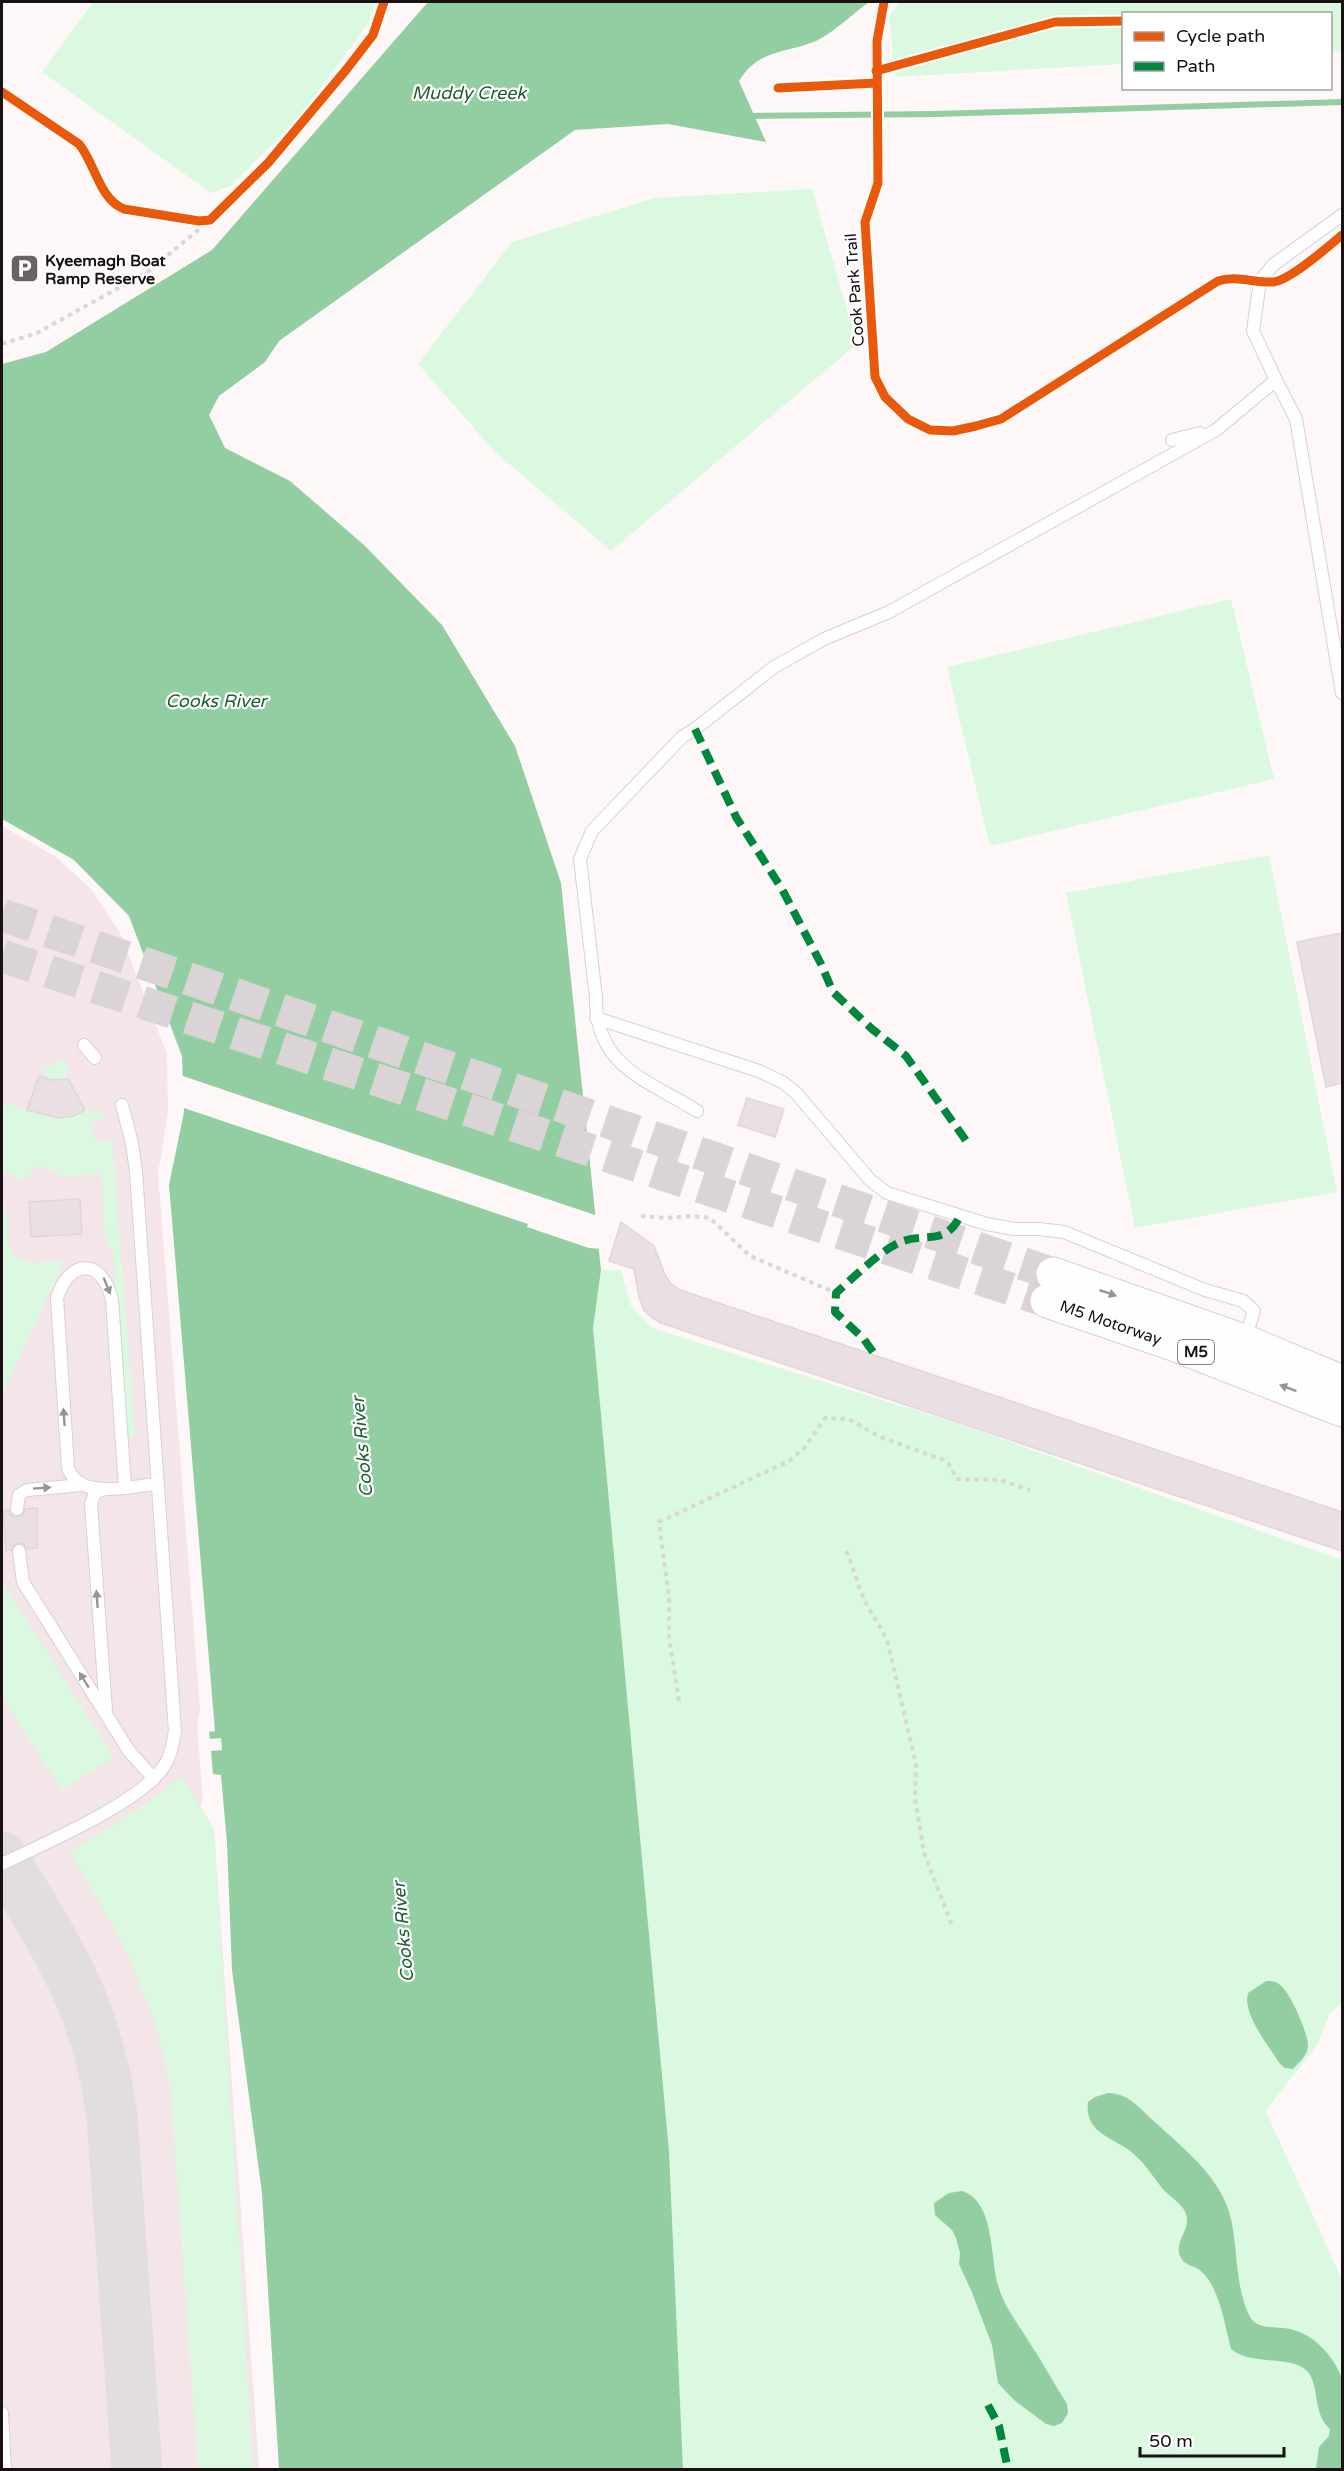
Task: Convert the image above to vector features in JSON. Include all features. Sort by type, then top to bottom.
[{"type":"highway","name":"M5 Motorway","points":[[1050,1287],[1342,1382]]},
{"type":"highway","name":"M5 Motorway","points":[[1218,1343],[1342,1410]]},
{"type":"lane","points":[[1342,215],[1273,265],[1260,281],[1253,331],[1296,419],[1342,693]]},
{"type":"lane","points":[[697,1111],[634,1075],[603,1039],[596,1018],[596,998],[580,860],[592,831],[682,737],[774,667],[824,639],[889,612],[1216,430],[1276,380]]},
{"type":"lane","points":[[1172,440],[1216,430]]},
{"type":"lane","points":[[596,1018],[759,1071],[784,1083],[813,1111],[870,1180],[887,1192],[987,1224],[1014,1229],[1039,1228],[1064,1232],[1205,1290],[1244,1301],[1254,1311],[1218,1343]]},
{"type":"lane","points":[[84,1045],[95,1058]]},
{"type":"lane","points":[[2,1864],[144,1789],[164,1766],[171,1752],[175,1731],[136,1173],[132,1143],[122,1105]]},
{"type":"lane","points":[[125,1487],[112,1300],[105,1279],[93,1269],[83,1269],[69,1275],[63,1282],[57,1298],[67,1458],[71,1475],[81,1485],[89,1488],[125,1487],[158,1484]]},
{"type":"lane","points":[[17,1509],[19,1495],[27,1490],[81,1485]]},
{"type":"lane","points":[[107,1488],[96,1493],[91,1504],[105,1703],[109,1719]]},
{"type":"lane","points":[[19,1551],[23,1582],[129,1751],[154,1779]]},
{"type":"lane","points":[[2,2413],[5,2469]]},
{"type":"path","points":[[192,220],[213,218]]},
{"type":"path","points":[[2,344],[37,333],[149,271],[213,218]]},
{"type":"path","points":[[641,1216],[710,1218],[750,1256],[837,1293]]},
{"type":"path","points":[[679,1701],[669,1636],[669,1598],[660,1522],[789,1461],[805,1447],[825,1418],[849,1419],[884,1439],[944,1460],[957,1479],[1000,1480],[1030,1490]]},
{"type":"path","points":[[846,1551],[855,1570],[864,1600],[884,1632],[888,1644],[916,1764],[915,1798],[924,1853],[953,1928]]},
{"type":"shaded area","points":[[93,2],[376,2],[367,25],[300,116],[232,185],[211,193],[42,72]]},
{"type":"shaded area","points":[[900,2],[1342,2],[1342,51],[1332,52],[1332,12],[1122,12],[1122,64],[895,77],[889,16]]},
{"type":"shaded area","points":[[812,189],[857,344],[611,551],[494,451],[418,364],[512,242],[654,198]]},
{"type":"shaded area","points":[[1231,599],[1274,779],[990,846],[947,667]]},
{"type":"shaded area","points":[[2,826],[56,857],[91,889],[120,933],[167,1054],[168,1112],[158,1174],[200,1710],[197,1724],[203,1800],[200,1806],[214,1829],[259,2469],[2,2469]]},
{"type":"shaded area","points":[[1269,855],[1337,1192],[1135,1228],[1066,893]]},
{"type":"shaded area","points":[[62,1058],[71,1070],[65,1073],[68,1079],[49,1079],[42,1071]]},
{"type":"shaded area","points":[[2,1103],[38,1114],[58,1117],[78,1113],[88,1108],[90,1113],[103,1110],[105,1118],[85,1125],[90,1125],[96,1142],[111,1140],[113,1150],[135,1436],[127,1437],[113,1254],[105,1240],[102,1174],[58,1177],[58,1170],[47,1170],[47,1167],[31,1168],[31,1177],[14,1179],[13,1173],[2,1173]]},
{"type":"shaded area","points":[[2,1200],[7,1215],[10,1245],[18,1260],[32,1263],[64,1261],[2,1395]]},
{"type":"shaded area","points":[[601,1270],[621,1270],[631,1306],[652,1328],[962,1425],[1342,1560],[1342,2002],[1330,2013],[1317,2045],[1266,2111],[1342,2280],[1342,2469],[683,2469],[669,2151],[593,1328]]},
{"type":"shaded area","points":[[2,1582],[114,1757],[62,1790],[2,1697]]},
{"type":"shaded area","points":[[181,1776],[214,1829],[253,2469],[198,2469],[172,2109],[160,2040],[122,1943],[70,1852],[149,1802]]},
{"type":"water","name":"Cooks River","points":[[428,2],[869,2],[816,41],[773,54],[755,63],[739,81],[766,142],[668,124],[575,130],[279,341],[265,362],[219,396],[209,415],[225,448],[290,481],[364,545],[442,625],[515,746],[561,883],[601,1270],[593,1328],[669,2151],[683,2469],[279,2469],[262,2193],[232,1970],[227,1843],[221,1775],[213,1774],[211,1751],[222,1750],[221,1738],[210,1739],[209,1732],[215,1731],[169,1185],[184,1112],[182,1056],[129,916],[74,860],[2,819],[2,364],[46,352],[212,250]]},
{"type":"water","points":[[1266,1981],[1275,1982],[1284,1989],[1298,2013],[1305,2032],[1308,2045],[1306,2052],[1293,2069],[1285,2068],[1280,2064],[1258,2030],[1249,2010],[1248,1993]]},
{"type":"water","points":[[1108,2093],[1122,2096],[1140,2108],[1190,2154],[1220,2190],[1231,2219],[1239,2281],[1245,2306],[1253,2321],[1265,2326],[1293,2330],[1311,2338],[1326,2352],[1338,2369],[1343,2385],[1342,2469],[1316,2469],[1319,2447],[1329,2436],[1330,2429],[1320,2415],[1311,2376],[1306,2370],[1299,2365],[1249,2357],[1231,2349],[1214,2289],[1203,2273],[1186,2263],[1179,2253],[1187,2224],[1184,2209],[1162,2188],[1137,2157],[1097,2129],[1089,2118],[1088,2102]]},
{"type":"water","points":[[962,2191],[973,2197],[986,2218],[998,2285],[1004,2301],[1067,2404],[1068,2413],[1062,2423],[1054,2426],[1046,2424],[1014,2400],[998,2383],[992,2345],[959,2264],[960,2253],[956,2238],[952,2230],[935,2215],[934,2203],[949,2193]]},
{"type":"pier","points":[[180,1075],[598,1216],[601,1249],[589,1248],[527,1227],[528,1224],[181,1107]]},
{"type":"building","points":[[1342,933],[1342,1083],[1326,1087],[1297,942]]},
{"type":"building","points":[[39,1076],[51,1080],[68,1079],[85,1110],[74,1116],[59,1118],[27,1110]]},
{"type":"building","points":[[747,1098],[784,1109],[775,1137],[738,1125]]},
{"type":"building","points":[[80,1199],[82,1234],[31,1237],[29,1202]]},
{"type":"building","points":[[621,1222],[654,1246],[670,1283],[680,1290],[1342,1512],[1342,1551],[661,1323],[644,1310],[634,1269],[609,1261]]},
{"type":"building","points":[[37,1508],[37,1548],[27,1549],[19,1543],[11,1550],[6,1550],[3,1511],[9,1510],[11,1515],[16,1517],[23,1515],[25,1509]]},
{"type":"waterway","points":[[749,116],[936,114],[1342,102]]},
{"type":"taxiway","points":[[2,1857],[73,1980],[97,2043],[106,2078],[112,2117],[137,2470]]},
{"type":"tunnel","points":[[2,915],[1053,1274]]},
{"type":"tunnel","points":[[2,956],[1047,1301]]},
{"type":"marked path","points":[[695,729],[736,817],[782,889],[833,992],[872,1029],[906,1056],[967,1142]]},
{"type":"marked path","points":[[873,1352],[863,1338],[835,1312],[836,1293],[886,1250],[903,1241],[942,1235],[955,1225],[960,1216]]},
{"type":"marked path","points":[[988,2405],[999,2426],[1008,2470]]},
{"type":"cycle path","points":[[2,92],[79,144],[103,189],[116,204],[124,209],[199,221],[210,220],[268,163],[346,70],[373,35],[384,2]]},
{"type":"cycle path","name":"Cook Park Trail","points":[[884,2],[877,41],[878,183],[865,222],[875,377],[885,397],[908,419],[930,430],[953,431],[1001,419],[1218,281],[1225,279],[1266,282],[1280,280],[1309,262],[1342,235]]},
{"type":"cycle path","points":[[876,71],[1055,22],[1122,21]]},
{"type":"cycle path","points":[[778,88],[876,83]]},
{"type":"place","name":"Kyeemagh Boat Ramp Reserve","points":[[24,269]]},
{"type":"water label","name":"Muddy Creek","points":[[469,93]]}]
